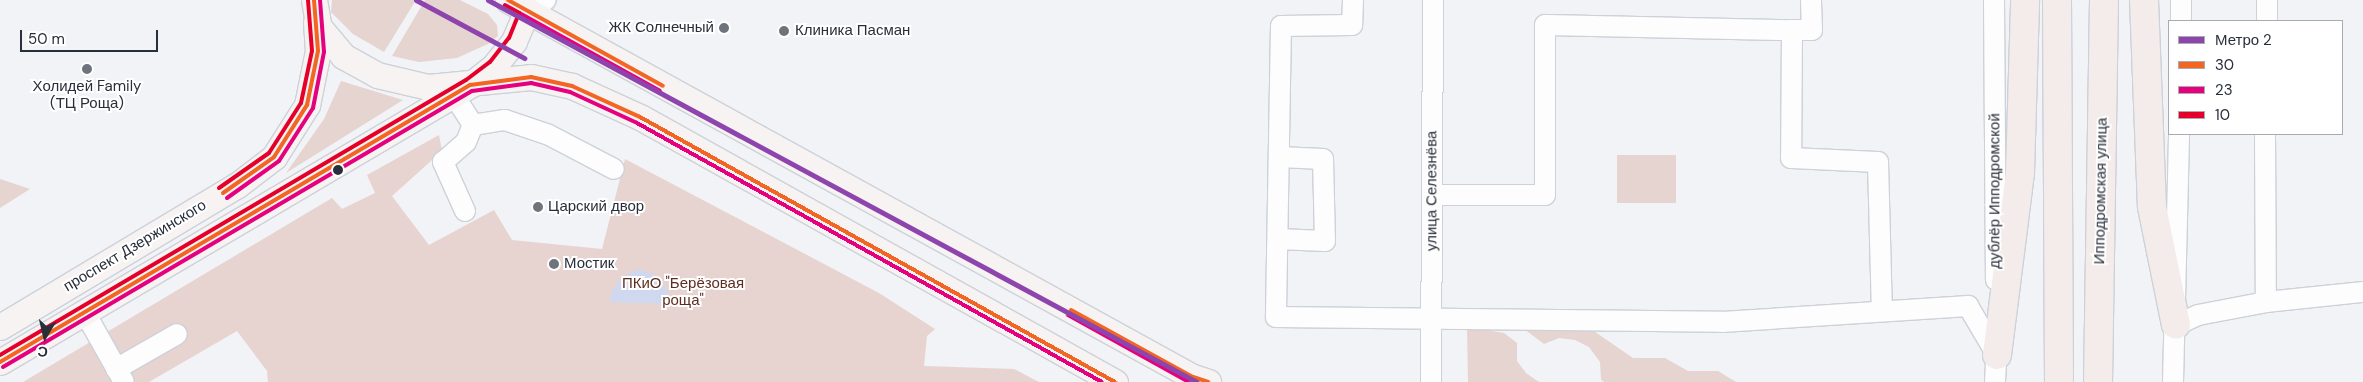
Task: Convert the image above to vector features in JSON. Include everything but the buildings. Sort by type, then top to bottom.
[{"type":"highway","points":[[1997,354],[2020,174],[2025,0]]},
{"type":"highway","points":[[2057,0],[2059,382]]},
{"type":"highway","name":"Ипподромская улица","points":[[2098,382],[2104,0]]},
{"type":"highway","points":[[2144,0],[2152,207],[2176,325]]},
{"type":"main road","points":[[304,0],[318,27],[343,56],[377,75],[428,87],[462,89],[531,77],[572,86],[615,106],[1115,382]]},
{"type":"main road","name":"проспект Дзержинского","points":[[0,327],[236,186],[274,157],[308,105],[316,73],[318,27],[314,0]]},
{"type":"main road","points":[[527,3],[1193,377],[1208,382]]},
{"type":"main road","name":"проспект Дзержинского","points":[[0,362],[84,310],[462,89],[494,66],[514,41],[527,3]]},
{"type":"street","points":[[1353,0],[1352,25],[1281,26],[1276,317],[1722,322],[1968,306],[1997,354]]},
{"type":"street","name":"улица Селезнёва","points":[[1431,382],[1433,0]]},
{"type":"street","points":[[1432,195],[1545,195],[1545,25],[1812,30],[1811,0]]},
{"type":"street","name":"дублёр Ипподромской","points":[[1994,0],[1996,382]]},
{"type":"street","points":[[2181,20],[2182,0]]},
{"type":"street","points":[[2267,0],[2267,20]]},
{"type":"street","points":[[1792,30],[1791,158],[1878,162],[1882,311]]},
{"type":"street","points":[[462,89],[473,125],[466,142],[443,162],[465,211]]},
{"type":"street","points":[[473,125],[505,120],[549,135],[614,169]]},
{"type":"street","points":[[2173,382],[2176,325],[2179,135]]},
{"type":"street","points":[[2265,135],[2266,302]]},
{"type":"street","points":[[1278,239],[1325,241],[1323,160],[1279,157]]},
{"type":"street","points":[[2176,325],[2198,315],[2266,302],[2363,292]]},
{"type":"street","points":[[84,310],[120,375],[178,334]]},
{"type":"shaded area","points":[[332,0],[416,0],[384,52],[353,34],[331,12]]},
{"type":"shaded area","points":[[425,0],[460,0],[488,14],[497,25],[498,36],[490,43],[457,58],[419,62],[392,56]]},
{"type":"shaded area","points":[[341,81],[403,100],[286,173],[324,119]]},
{"type":"shaded area","points":[[1617,155],[1676,155],[1676,203],[1617,203]]},
{"type":"shaded area","points":[[0,179],[30,189],[0,208]]},
{"type":"shaded area","points":[[1467,327],[1504,333],[1517,343],[1517,361],[1526,373],[1539,382],[1468,382]]},
{"type":"shaded area","points":[[1588,327],[1633,358],[1665,358],[1688,371],[1718,371],[1736,382],[1604,382],[1601,380],[1600,362],[1589,347],[1575,340],[1559,338],[1544,344],[1524,329]]},
{"type":"green space","name":"ПКиО \"Берёзовая роща\"","points":[[439,135],[442,151],[392,196],[429,245],[494,210],[512,240],[602,249],[625,159],[879,293],[935,329],[927,336],[924,366],[1014,369],[1039,382],[268,382],[267,371],[237,331],[149,382],[23,382],[332,198],[342,209],[375,193],[367,175]]},
{"type":"water","points":[[639,269],[659,277],[668,292],[670,304],[609,302],[613,289],[622,277]]},
{"type":"metro line","name":"2","points":[[416,0],[524,58]]},
{"type":"metro line","name":"2","points":[[488,0],[1197,382]]},
{"type":"transit line","name":"10","points":[[219,188],[269,153],[301,103],[312,51],[308,0]]},
{"type":"transit line","name":"30","points":[[223,193],[274,157],[307,105],[318,51],[314,0]]},
{"type":"transit line","name":"23","points":[[227,198],[279,161],[313,108],[324,52],[320,0]]},
{"type":"transit line","name":"30","points":[[508,0],[663,86]]},
{"type":"transit line","name":"23","points":[[505,5],[660,91]]},
{"type":"transit line","name":"10","points":[[0,355],[466,80],[490,62],[509,38],[519,13],[505,6]]},
{"type":"transit line","name":"30","points":[[0,362],[470,85],[531,77],[572,86],[640,117],[1115,382]]},
{"type":"transit line","name":"23","points":[[3,367],[472,91],[531,83],[570,92],[637,123],[1102,382]]},
{"type":"transit line","name":"30","points":[[1071,310],[1193,377],[1208,382]]},
{"type":"transit line","name":"23","points":[[1068,315],[1189,382]]},
{"type":"place","name":"ЖК Солнечный","points":[[724,28]]},
{"type":"place","name":"Клиника Пасман","points":[[784,31]]},
{"type":"place","name":"Холидей Family (ТЦ Роща)","points":[[87,69]]},
{"type":"place","name":"Царский двор","points":[[538,207]]},
{"type":"place","name":"Мостик","points":[[554,264]]}]
